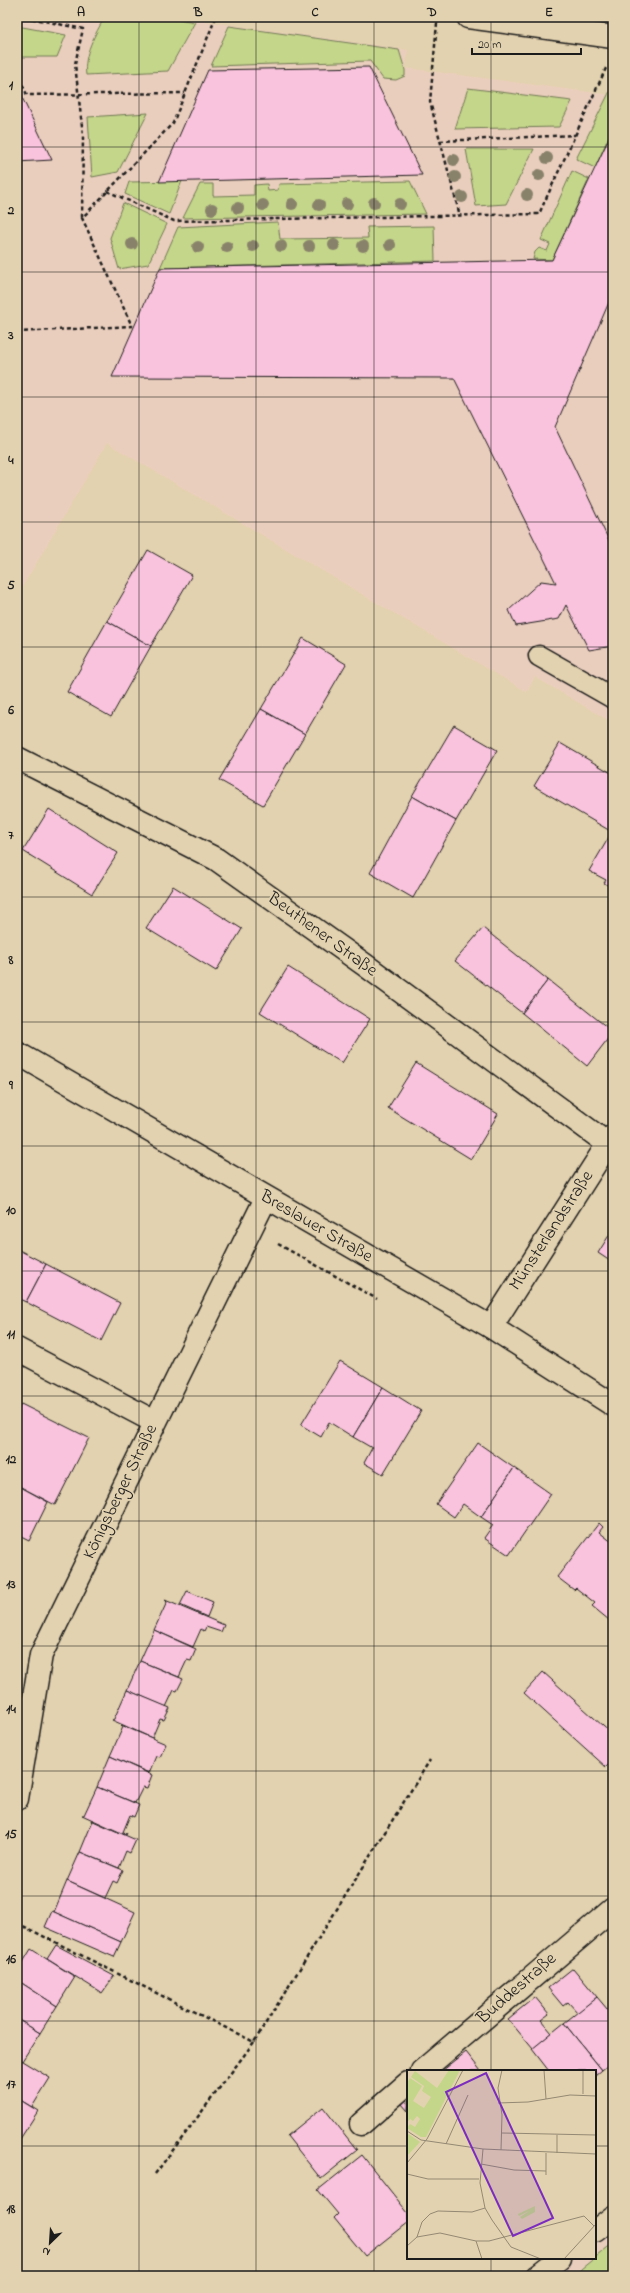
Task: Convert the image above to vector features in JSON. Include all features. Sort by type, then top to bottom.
[{"type":"street","points":[[468,17],[613,37]]},
{"type":"street","name":"Beuthener Straße","points":[[17,758],[216,859],[610,1140]]},
{"type":"street","name":"Breslauer Straße","points":[[17,1053],[491,1327],[613,1405]]},
{"type":"street","name":"Münsterlandstraße","points":[[491,1327],[610,1140]]},
{"type":"street","name":"Königsberger Straße","points":[[17,1799],[41,1655],[266,1198]]},
{"type":"street","points":[[17,1349],[155,1422]]},
{"type":"street","name":"Buddestraße","points":[[423,2070],[613,1909]]},
{"type":"street","points":[[361,2124],[407,2084]]},
{"type":"street","points":[[596,2230],[613,2217]]},
{"type":"street","points":[[536,2276],[559,2259]]},
{"type":"lane","points":[[539,656],[613,698]]},
{"type":"path","points":[[17,332],[132,326],[82,218],[84,158],[75,64],[83,29],[26,17]]},
{"type":"path","points":[[82,218],[172,122],[216,17]]},
{"type":"path","points":[[438,17],[430,102],[460,216]]},
{"type":"path","points":[[107,191],[174,221],[538,214],[610,61]]},
{"type":"path","points":[[17,72],[27,95],[185,93]]},
{"type":"path","points":[[440,141],[575,135]]},
{"type":"path","points":[[250,1230],[381,1301]]},
{"type":"path","points":[[155,2174],[254,2042],[430,1760]]},
{"type":"path","points":[[17,1923],[254,2042]]},
{"type":"shaded area","points":[[17,17],[62,17],[101,24],[105,17],[175,17],[408,50],[406,68],[611,95],[613,92],[613,723],[535,677],[527,692],[107,443],[17,596]]},
{"type":"shaded area","points":[[613,2223],[613,2276],[547,2276],[568,2259],[596,2259],[596,2236]]},
{"type":"green space","points":[[105,17],[167,17],[195,22],[168,71],[86,75],[86,60],[88,52]]},
{"type":"green space","points":[[17,26],[66,35],[57,57],[19,57]]},
{"type":"green space","points":[[229,26],[399,50],[405,70],[405,76],[396,80],[383,79],[370,61],[211,66]]},
{"type":"green space","points":[[613,85],[613,136],[609,136],[595,168],[576,159]]},
{"type":"green space","points":[[468,88],[572,101],[559,127],[455,129]]},
{"type":"green space","points":[[148,113],[118,172],[92,177],[88,117]]},
{"type":"green space","points":[[466,149],[534,149],[506,204],[476,206]]},
{"type":"green space","points":[[572,171],[589,179],[552,260],[533,259],[535,252],[539,248],[547,251],[550,244],[541,240]]},
{"type":"green space","points":[[182,181],[169,214],[125,194],[129,182]]},
{"type":"green space","points":[[410,181],[426,214],[183,218],[200,184],[213,184],[213,196],[254,195],[254,185],[267,184],[268,191],[278,190],[279,184]]},
{"type":"green space","points":[[123,203],[167,224],[148,264],[119,269],[110,238]]},
{"type":"green space","points":[[278,222],[280,239],[368,238],[367,227],[434,226],[435,261],[160,268],[178,227]]},
{"type":"green space","points":[[613,2243],[613,2276],[575,2276],[593,2259],[596,2259],[596,2257]]},
{"type":"building","points":[[369,67],[422,175],[159,182],[208,70]]},
{"type":"building","points":[[17,87],[52,160],[17,162]]},
{"type":"building","points":[[610,136],[613,136],[613,293],[555,427],[613,549],[613,646],[589,650],[566,605],[559,619],[516,626],[509,610],[541,581],[556,583],[454,378],[112,377],[160,268],[552,260]]},
{"type":"building","points":[[148,550],[192,575],[151,646],[107,621]]},
{"type":"building","points":[[107,621],[151,646],[111,717],[67,692]]},
{"type":"building","points":[[303,638],[346,664],[305,734],[261,709]]},
{"type":"building","points":[[261,709],[305,734],[263,805],[219,780]]},
{"type":"building","points":[[454,725],[497,750],[456,821],[412,796]]},
{"type":"building","points":[[560,743],[613,774],[613,888],[604,883],[606,880],[589,871],[612,832],[534,786]]},
{"type":"building","points":[[412,796],[456,821],[413,898],[370,873]]},
{"type":"building","points":[[49,809],[118,853],[92,894],[23,851]]},
{"type":"building","points":[[173,886],[242,929],[216,971],[146,928]]},
{"type":"building","points":[[483,928],[548,980],[522,1013],[455,961]]},
{"type":"building","points":[[288,967],[370,1019],[342,1063],[260,1012]]},
{"type":"building","points":[[548,980],[613,1032],[587,1066],[522,1013]]},
{"type":"building","points":[[416,1063],[498,1114],[471,1159],[388,1108]]},
{"type":"building","points":[[613,1229],[613,1263],[598,1253]]},
{"type":"building","points":[[17,1249],[46,1264],[26,1302],[17,1298]]},
{"type":"building","points":[[46,1264],[120,1303],[101,1341],[26,1302]]},
{"type":"building","points":[[340,1361],[383,1387],[353,1437],[329,1422],[321,1437],[301,1425]]},
{"type":"building","points":[[383,1387],[421,1411],[383,1474],[364,1463],[372,1448],[353,1437]]},
{"type":"building","points":[[21,1404],[89,1438],[55,1505],[17,1485],[17,1413]]},
{"type":"building","points":[[478,1443],[514,1468],[481,1517],[463,1504],[454,1517],[436,1504]]},
{"type":"building","points":[[514,1468],[551,1494],[509,1555],[484,1538],[493,1525],[481,1517]]},
{"type":"building","points":[[17,1485],[48,1502],[29,1541],[17,1535]]},
{"type":"building","points":[[599,1523],[603,1527],[599,1532],[613,1543],[613,1615],[609,1620],[592,1606],[595,1603],[576,1588],[574,1590],[557,1577]]},
{"type":"building","points":[[187,1591],[213,1602],[207,1617],[180,1605]]},
{"type":"building","points":[[165,1600],[224,1625],[221,1632],[206,1627],[204,1631],[201,1629],[193,1647],[154,1630],[167,1602]]},
{"type":"building","points":[[154,1630],[196,1649],[191,1661],[187,1660],[179,1677],[140,1661]]},
{"type":"building","points":[[140,1661],[183,1679],[177,1691],[174,1690],[166,1707],[127,1690]]},
{"type":"building","points":[[543,1672],[613,1735],[613,1760],[606,1767],[524,1693]]},
{"type":"building","points":[[127,1690],[170,1708],[164,1720],[160,1719],[152,1738],[112,1720],[114,1719]]},
{"type":"building","points":[[121,1725],[166,1744],[160,1757],[156,1756],[149,1773],[110,1756],[123,1727]]},
{"type":"building","points":[[110,1756],[152,1775],[147,1788],[143,1787],[135,1803],[97,1787]]},
{"type":"building","points":[[97,1787],[139,1805],[134,1817],[130,1815],[123,1832],[127,1833],[126,1835],[82,1815],[84,1815]]},
{"type":"building","points":[[91,1820],[136,1840],[130,1853],[126,1851],[119,1868],[80,1852],[92,1823]]},
{"type":"building","points":[[80,1852],[123,1870],[117,1883],[113,1881],[105,1898],[67,1881]]},
{"type":"building","points":[[67,1881],[135,1912],[121,1942],[54,1912]]},
{"type":"building","points":[[52,1911],[121,1942],[114,1957],[45,1927]]},
{"type":"building","points":[[56,1945],[114,1976],[102,1993],[47,1959]]},
{"type":"building","points":[[31,1949],[75,1977],[57,2006],[17,1980],[17,1972]]},
{"type":"building","points":[[573,1968],[597,1997],[578,2013],[568,2002],[563,2006],[548,1988]]},
{"type":"building","points":[[17,1980],[57,2006],[40,2033],[17,2019]]},
{"type":"building","points":[[535,1997],[549,2014],[541,2020],[552,2033],[533,2049],[508,2019]]},
{"type":"building","points":[[597,1997],[613,2016],[613,2061],[602,2070],[564,2023]]},
{"type":"building","points":[[17,2019],[40,2033],[22,2061],[17,2058]]},
{"type":"building","points":[[564,2023],[602,2070],[596,2075],[596,2070],[548,2070],[532,2049]]},
{"type":"building","points":[[466,2052],[480,2070],[443,2070]]},
{"type":"building","points":[[17,2058],[50,2078],[32,2107],[17,2098]]},
{"type":"building","points":[[17,2098],[38,2111],[20,2139],[17,2137]]},
{"type":"building","points":[[407,2098],[407,2110],[401,2103]]},
{"type":"building","points":[[323,2107],[357,2150],[321,2179],[287,2136]]},
{"type":"building","points":[[362,2155],[407,2212],[407,2223],[365,2256],[334,2218],[338,2214],[318,2190]]}]
